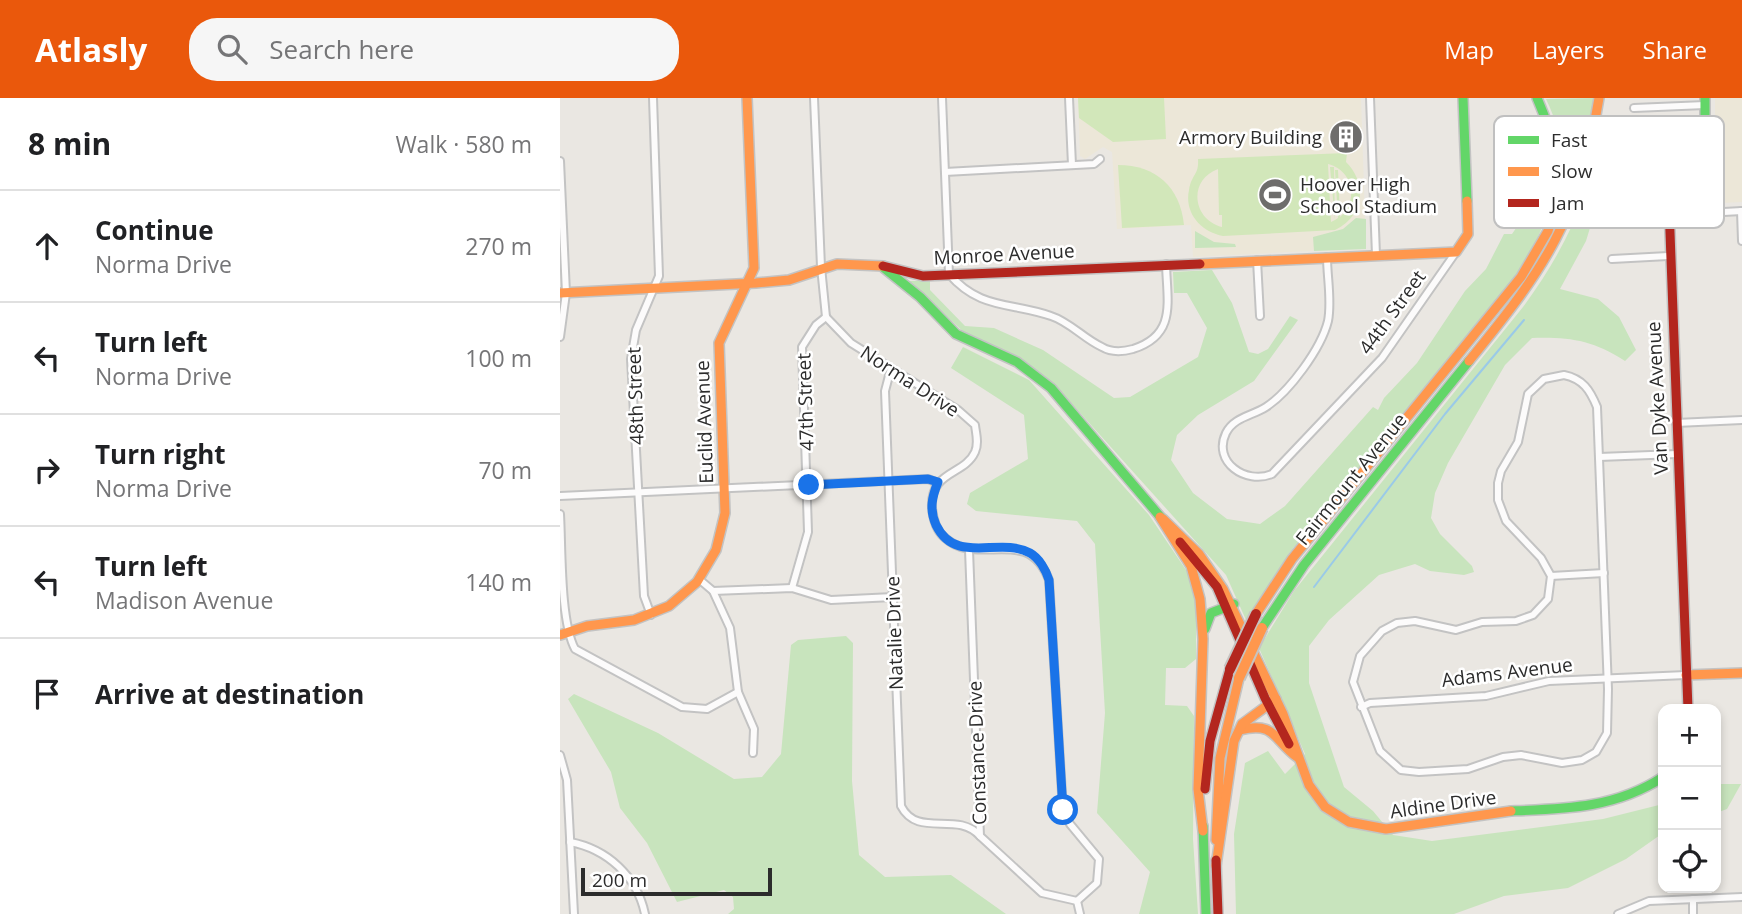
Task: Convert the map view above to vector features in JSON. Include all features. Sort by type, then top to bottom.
[{"type":"main road","name":"Euclid Avenue","points":[[700,580],[720,541],[725,513],[719,343],[727,318],[749,283],[754,268],[747,98]]},
{"type":"main road","name":"44th Street","points":[[1456,252],[1468,234],[1463,98]]},
{"type":"main road","name":"Fairmount Avenue","points":[[1537,98],[1545,116]]},
{"type":"main road","name":"Fairmount Avenue","points":[[1596,116],[1599,98]]},
{"type":"main road","name":"Fairmount Avenue","points":[[1206,914],[1203,831],[1210,741],[1230,669],[1256,614],[1292,559],[1521,277],[1549,228]]},
{"type":"main road","name":"Fairmount Avenue","points":[[1218,914],[1217,780],[1222,740],[1239,678],[1262,628],[1304,565],[1527,290],[1549,258],[1563,228]]},
{"type":"main road","name":"Van Dyke Avenue","points":[[1668,228],[1688,704]]},
{"type":"main road","name":"Monroe Avenue","points":[[563,293],[786,281],[821,267],[863,262],[884,268],[899,267],[922,275],[1456,252]]},
{"type":"main road","name":"Aldine Drive","points":[[884,268],[920,298],[956,334],[1017,362],[1051,388],[1160,517],[1181,533],[1210,566],[1230,605],[1308,784],[1333,813],[1348,822],[1385,830],[1426,827],[1494,812],[1577,809],[1641,791],[1658,780]]},
{"type":"main road","points":[[1160,517],[1196,578],[1203,639],[1198,789],[1203,831]]},
{"type":"main road","points":[[564,633],[651,615],[682,597],[700,580]]},
{"type":"main road","points":[[1203,639],[1208,617],[1230,605]]},
{"type":"main road","name":"Adams Avenue","points":[[1686,675],[1742,673]]},
{"type":"main road","points":[[1216,866],[1232,746],[1248,719],[1272,702]]},
{"type":"main road","points":[[1240,730],[1255,726],[1268,727],[1297,757]]},
{"type":"street","name":"48th Street","points":[[651,615],[644,596],[631,359],[636,330],[659,276],[653,98]]},
{"type":"street","points":[[814,98],[821,267],[826,317]]},
{"type":"street","points":[[942,98],[949,274],[973,296],[1051,316],[1098,346],[1121,352],[1155,339],[1164,326],[1168,316],[1166,264]]},
{"type":"street","points":[[1069,98],[1072,165]]},
{"type":"street","points":[[1370,98],[1376,255]]},
{"type":"street","points":[[1634,107],[1705,101]]},
{"type":"street","points":[[945,172],[1094,164],[1100,159]]},
{"type":"street","points":[[560,161],[563,293],[560,337]]},
{"type":"street","points":[[1741,211],[1742,241]]},
{"type":"street","name":"44th Street","points":[[1327,257],[1328,312],[1323,334],[1293,383],[1280,397],[1263,409],[1244,417],[1225,434],[1224,452],[1233,469],[1252,478],[1266,476],[1277,470],[1382,358],[1456,252]]},
{"type":"street","points":[[1612,259],[1668,256]]},
{"type":"street","points":[[1257,260],[1260,316]]},
{"type":"street","name":"Norma Drive","points":[[826,317],[851,343],[958,410],[975,425],[978,443],[974,454],[938,482]]},
{"type":"street","name":"47th Street","points":[[792,588],[808,531],[809,485],[802,347],[816,325],[826,317]]},
{"type":"street","name":"Natalie Drive","points":[[891,368],[885,391],[901,806],[906,817],[917,823],[965,825],[981,836]]},
{"type":"street","points":[[1564,375],[1581,382],[1592,395],[1597,407],[1599,457],[1608,678],[1608,723],[1602,744],[1582,760],[1570,763],[1521,755],[1503,757],[1468,769],[1419,772],[1401,770],[1380,751],[1353,682],[1356,664],[1388,626],[1415,621],[1456,631],[1482,622],[1525,619],[1541,610],[1548,599],[1551,576],[1541,558],[1506,521],[1498,500],[1498,483],[1522,429],[1528,394],[1544,379],[1564,375]]},
{"type":"street","points":[[1676,423],[1742,420]]},
{"type":"street","points":[[1599,457],[1677,454]]},
{"type":"street","points":[[560,496],[928,479],[938,482],[932,499],[932,517],[941,534],[969,550],[1015,548],[1031,553],[1049,580],[1063,810],[1070,824],[1099,859],[1097,883],[1077,901],[1080,914]]},
{"type":"street","points":[[560,514],[564,633],[572,645],[582,655],[682,707],[707,709],[738,692]]},
{"type":"street","name":"Constance Drive","points":[[969,550],[981,836],[1042,893],[1077,901]]},
{"type":"street","points":[[1551,576],[1604,573]]},
{"type":"street","points":[[700,580],[713,591],[730,628],[738,692],[754,729],[753,753]]},
{"type":"street","points":[[713,591],[792,588],[831,600],[893,597]]},
{"type":"street","name":"Adams Avenue","points":[[1361,707],[1370,703],[1486,696],[1549,681],[1686,675]]},
{"type":"street","points":[[560,755],[567,780],[574,914]]},
{"type":"street","points":[[570,842],[602,851],[633,883],[645,914]]},
{"type":"street","points":[[1618,914],[1649,901],[1742,897]]},
{"type":"street","points":[[1692,899],[1693,914]]},
{"type":"shaded area","points":[[1078,98],[1361,98],[1366,248],[1193,257],[1191,225],[1117,229],[1112,152],[1103,147],[1085,159],[1080,156]]},
{"type":"shaded area","points":[[1715,98],[1742,98],[1742,202],[1724,203],[1724,116],[1715,116]]},
{"type":"green space","points":[[1078,98],[1164,98],[1166,139],[1113,142],[1079,118]]},
{"type":"green space","points":[[1595,98],[1592,116],[1553,116],[1546,99]]},
{"type":"green space","name":"Hoover High School Stadium","points":[[1347,153],[1346,162],[1358,180],[1360,199],[1352,217],[1335,230],[1223,236],[1201,226],[1189,206],[1189,190],[1198,159]],"holes":[[[1328,164],[1336,167],[1348,179],[1351,195],[1350,203],[1340,217],[1338,170],[1335,170],[1338,218],[1331,222]],[[1218,169],[1219,215],[1222,215],[1222,227],[1204,216],[1198,199],[1202,182],[1208,174]]]},
{"type":"green space","points":[[1118,165],[1144,169],[1164,181],[1177,200],[1184,225],[1122,228]]},
{"type":"green space","points":[[1330,167],[1334,167],[1335,220]]},
{"type":"green space","points":[[1356,218],[1366,219],[1366,249],[1314,251],[1313,237],[1343,229]]},
{"type":"green space","points":[[1516,228],[1542,228],[1514,278],[1290,552],[1246,620],[1226,575],[1055,385],[1025,362],[967,335],[908,281],[930,281],[930,290],[965,326],[994,328],[1043,350],[1114,398],[1130,397],[1198,357],[1207,328],[1187,293],[1174,293],[1173,272],[1212,270],[1232,303],[1249,352],[1258,354],[1268,349],[1290,316],[1298,320],[1254,381],[1198,415],[1177,435],[1171,460],[1193,493],[1227,519],[1260,524],[1285,506],[1373,407],[1378,410],[1384,398],[1417,363],[1465,291],[1486,269],[1504,234],[1512,234]]},
{"type":"green space","points":[[1571,228],[1590,228],[1586,241],[1560,289],[1598,299],[1619,317],[1636,350],[1625,361],[1602,348],[1580,341],[1532,338],[1505,365],[1448,463],[1435,493],[1431,518],[1440,534],[1472,566],[1474,572],[1464,575],[1430,571],[1415,564],[1379,575],[1329,620],[1309,646],[1309,683],[1344,787],[1373,811],[1393,835],[1432,841],[1603,819],[1658,805],[1658,837],[1626,859],[1568,888],[1504,896],[1454,914],[1236,914],[1234,834],[1245,763],[1268,751],[1285,774],[1305,754],[1259,648],[1294,591],[1523,307],[1552,264]]},
{"type":"green space","points":[[1195,231],[1214,242],[1235,244],[1236,247],[1195,248]]},
{"type":"green space","points":[[963,347],[1029,380],[1149,515],[1188,573],[1196,600],[1196,659],[1185,668],[1166,668],[1165,705],[1187,706],[1194,716],[1193,839],[1198,914],[1139,914],[1150,872],[1097,813],[1105,713],[1095,544],[1077,521],[976,511],[967,504],[970,493],[1028,459],[1024,415],[951,368]]},
{"type":"green space","points":[[846,636],[853,643],[852,781],[859,855],[885,877],[951,875],[1006,914],[728,914],[734,909],[733,897],[724,890],[677,902],[647,843],[620,808],[611,772],[568,699],[574,694],[658,733],[734,779],[762,777],[781,754],[791,645],[798,640]]},
{"type":"green space","points":[[1721,784],[1741,784],[1727,809],[1721,811]]},
{"type":"waterway","points":[[1314,587],[1445,414],[1524,320]]},
{"type":"traffic: fast","points":[[1463,98],[1467,201]]},
{"type":"traffic: fast","points":[[1537,98],[1544,116]]},
{"type":"traffic: fast","points":[[1705,98],[1705,116]]},
{"type":"traffic: fast","points":[[884,268],[920,297],[956,334],[1017,362],[1051,388],[1163,520]]},
{"type":"traffic: fast","points":[[1262,628],[1304,565],[1469,361]]},
{"type":"traffic: fast","points":[[1205,629],[1211,613],[1234,604]]},
{"type":"traffic: fast","points":[[1511,811],[1571,808],[1609,801],[1658,780]]},
{"type":"traffic: fast","points":[[1203,826],[1206,914]]},
{"type":"traffic: slow","points":[[560,635],[587,626],[634,620],[669,606],[697,582],[716,550],[725,513],[719,343],[754,268],[747,98]]},
{"type":"traffic: slow","points":[[1596,116],[1599,98]]},
{"type":"traffic: slow","points":[[1200,264],[1456,252],[1468,234],[1467,201]]},
{"type":"traffic: slow","points":[[1256,614],[1292,559],[1521,277],[1549,228]]},
{"type":"traffic: slow","points":[[1469,361],[1519,298],[1561,228]]},
{"type":"traffic: slow","points":[[560,293],[756,283],[789,280],[837,264],[883,266]]},
{"type":"traffic: slow","points":[[1160,517],[1191,566],[1200,599],[1203,639],[1198,789],[1203,831]]},
{"type":"traffic: slow","points":[[1163,519],[1199,554],[1223,589],[1283,714],[1309,785],[1325,807],[1349,822],[1386,829],[1511,811]]},
{"type":"traffic: slow","points":[[1239,678],[1262,628]]},
{"type":"traffic: slow","points":[[1686,675],[1742,673]]},
{"type":"traffic: slow","points":[[1216,840],[1220,758],[1239,678]]},
{"type":"traffic: slow","points":[[1216,866],[1234,741],[1242,724],[1276,699]]},
{"type":"traffic: slow","points":[[1240,730],[1267,730],[1297,757]]},
{"type":"traffic: jam","points":[[1670,228],[1688,704]]},
{"type":"traffic: jam","points":[[883,266],[923,276],[1200,264]]},
{"type":"traffic: jam","points":[[1180,542],[1217,587],[1265,698],[1289,744]]},
{"type":"traffic: jam","points":[[1230,669],[1256,614]]},
{"type":"traffic: jam","points":[[1205,789],[1210,741],[1230,669]]},
{"type":"traffic: jam","points":[[1216,860],[1218,914]]},
{"type":"place","name":"Armory Building","points":[[1346,137]]},
{"type":"place","name":"Hoover High School Stadium","points":[[1275,195]]},
{"type":"route","points":[[809,485],[928,479],[938,482],[932,499],[932,517],[947,540],[969,550],[1015,548],[1031,553],[1037,559],[1049,580],[1063,810]]}]
